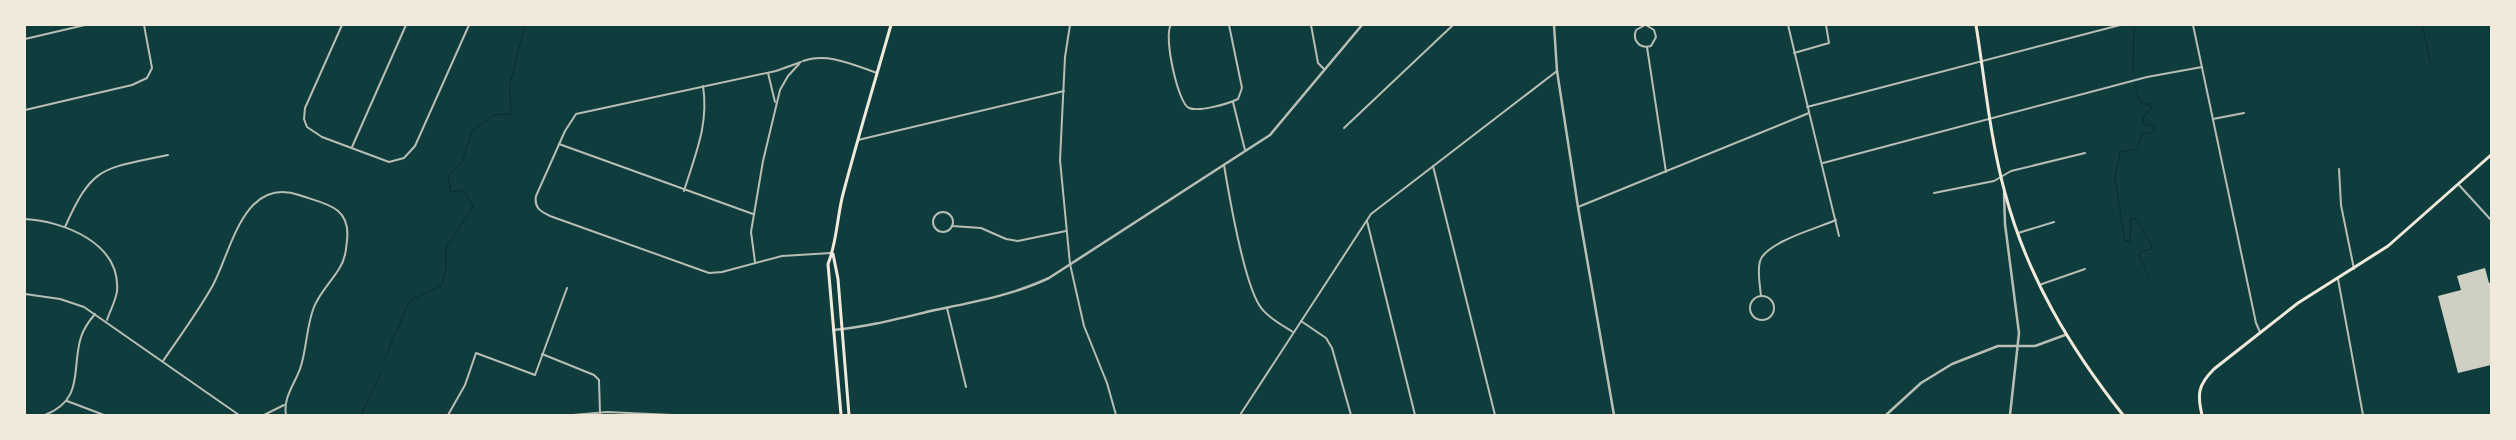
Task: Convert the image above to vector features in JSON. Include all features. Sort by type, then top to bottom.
[{"type":"main road","points":[[840,415],[828,264],[832,253],[837,217],[891,25]]},
{"type":"main road","points":[[1976,25],[2001,176],[2018,233],[2039,285],[2066,335],[2090,372],[2123,415]]},
{"type":"main road","points":[[2202,415],[2198,394],[2202,382],[2214,369],[2298,303],[2354,269],[2394,241],[2491,154]]},
{"type":"main road","points":[[832,253],[836,265],[849,415]]},
{"type":"street","points":[[25,38],[85,25]]},
{"type":"street","points":[[25,110],[132,85],[145,80],[152,68],[144,25]]},
{"type":"street","points":[[342,25],[307,102],[304,115],[307,128],[314,133],[389,162],[407,157],[419,138],[469,25]]},
{"type":"street","points":[[352,148],[406,25]]},
{"type":"street","points":[[1070,25],[1060,160],[1066,231],[1074,293],[1084,326],[1108,383],[1116,415]]},
{"type":"street","points":[[1171,25],[1167,40],[1183,104],[1189,108],[1198,109],[1238,100],[1242,88],[1229,25]]},
{"type":"street","points":[[1311,25],[1318,63],[1324,69]]},
{"type":"street","points":[[833,330],[842,330],[947,308],[1024,288],[1049,278],[1270,135],[1362,25]]},
{"type":"street","points":[[1344,128],[1453,25]]},
{"type":"street","points":[[1554,25],[1557,70],[1578,207],[1614,415]]},
{"type":"street","points":[[1645,25],[1652,27],[1656,37],[1654,43],[1647,47],[1637,44],[1634,37],[1636,30],[1645,25]]},
{"type":"street","points":[[1788,25],[1793,53],[1823,163],[1839,236]]},
{"type":"street","points":[[1793,53],[1829,44],[1826,25]]},
{"type":"street","points":[[1807,107],[2120,25]]},
{"type":"street","points":[[2193,25],[2256,323],[2260,332]]},
{"type":"street","points":[[1647,47],[1666,172]]},
{"type":"street","points":[[832,253],[782,256],[714,274],[702,272],[540,211],[536,204],[536,196],[559,144],[576,114],[768,73],[812,58],[830,58],[877,73]]},
{"type":"street","points":[[755,263],[751,241],[753,214],[776,105],[785,80],[802,62]]},
{"type":"street","points":[[1823,163],[2146,77],[2202,67]]},
{"type":"street","points":[[1240,415],[1367,220],[1377,209],[1557,70]]},
{"type":"street","points":[[768,73],[776,105]]},
{"type":"street","points":[[684,191],[705,122],[706,107],[703,86]]},
{"type":"street","points":[[858,140],[1064,91]]},
{"type":"street","points":[[1233,102],[1245,151]]},
{"type":"street","points":[[2213,119],[2244,113]]},
{"type":"street","points":[[1578,207],[1809,114]]},
{"type":"street","points":[[559,144],[684,191],[753,214]]},
{"type":"street","points":[[1934,193],[1994,180],[2011,171],[2084,153]]},
{"type":"street","points":[[65,227],[82,191],[97,175],[116,166],[168,155]]},
{"type":"street","points":[[1224,165],[1240,242],[1258,301],[1272,318],[1293,332]]},
{"type":"street","points":[[1434,166],[1495,415]]},
{"type":"street","points":[[2338,169],[2341,205],[2354,269]]},
{"type":"street","points":[[2458,184],[2491,220]]},
{"type":"street","points":[[2004,190],[2006,224],[2018,322],[2018,346],[2010,415]]},
{"type":"street","points":[[163,361],[212,288],[238,224],[256,204],[270,194],[281,192],[327,204],[341,212],[346,220],[348,232],[345,255],[313,309],[301,365],[285,404],[286,415]]},
{"type":"street","points":[[946,213],[951,216],[952,226],[948,231],[942,232],[936,229],[934,219],[937,214],[946,213]]},
{"type":"street","points":[[25,219],[65,227],[97,245],[112,266],[117,292],[106,321]]},
{"type":"street","points":[[1367,220],[1415,415]]},
{"type":"street","points":[[1761,296],[1759,268],[1761,260],[1770,247],[1836,220]]},
{"type":"street","points":[[2018,233],[2054,222]]},
{"type":"street","points":[[952,226],[981,228],[1006,239],[1018,241],[1066,231]]},
{"type":"street","points":[[2039,285],[2085,269]]},
{"type":"street","points":[[2338,279],[2363,415]]},
{"type":"street","points":[[448,415],[465,385],[476,353],[535,375],[567,288]]},
{"type":"street","points":[[25,294],[69,302],[95,314],[239,415]]},
{"type":"street","points":[[1761,296],[1771,300],[1774,307],[1770,317],[1763,320],[1755,318],[1751,307],[1754,300],[1761,296]]},
{"type":"street","points":[[947,308],[966,387]]},
{"type":"street","points":[[45,415],[59,408],[67,401],[74,387],[81,335],[95,314]]},
{"type":"street","points":[[1301,321],[1326,338],[1332,348],[1351,415]]},
{"type":"street","points":[[1886,415],[1921,383],[1952,364],[1998,346],[2010,344],[2035,346],[2066,335]]},
{"type":"street","points":[[542,354],[594,375],[600,380],[600,413]]},
{"type":"street","points":[[67,401],[104,415]]},
{"type":"street","points":[[264,415],[285,404]]},
{"type":"street","points":[[573,415],[600,413],[672,415]]},
{"type":"building","points":[[2485,268],[2489,283],[2491,282],[2491,365],[2458,373],[2438,296],[2461,290],[2457,276]]},
{"type":"waterway","points":[[385,358],[410,300],[441,286],[446,271],[446,248],[473,207],[464,190],[451,192],[448,177],[462,161],[472,131],[494,115],[511,114],[510,84],[525,25]]},
{"type":"waterway","points":[[2422,25],[2431,64]]},
{"type":"waterway","points":[[2133,74],[2134,28]]},
{"type":"waterway","points":[[2135,86],[2141,104],[2150,104],[2151,108],[2143,118],[2144,124],[2156,126],[2152,132],[2142,134],[2137,149],[2120,152],[2115,179],[2125,241],[2130,241],[2131,219],[2135,218],[2151,243],[2152,249],[2141,251],[2139,255],[2149,277]]},
{"type":"waterway","points":[[361,415],[382,371]]}]
